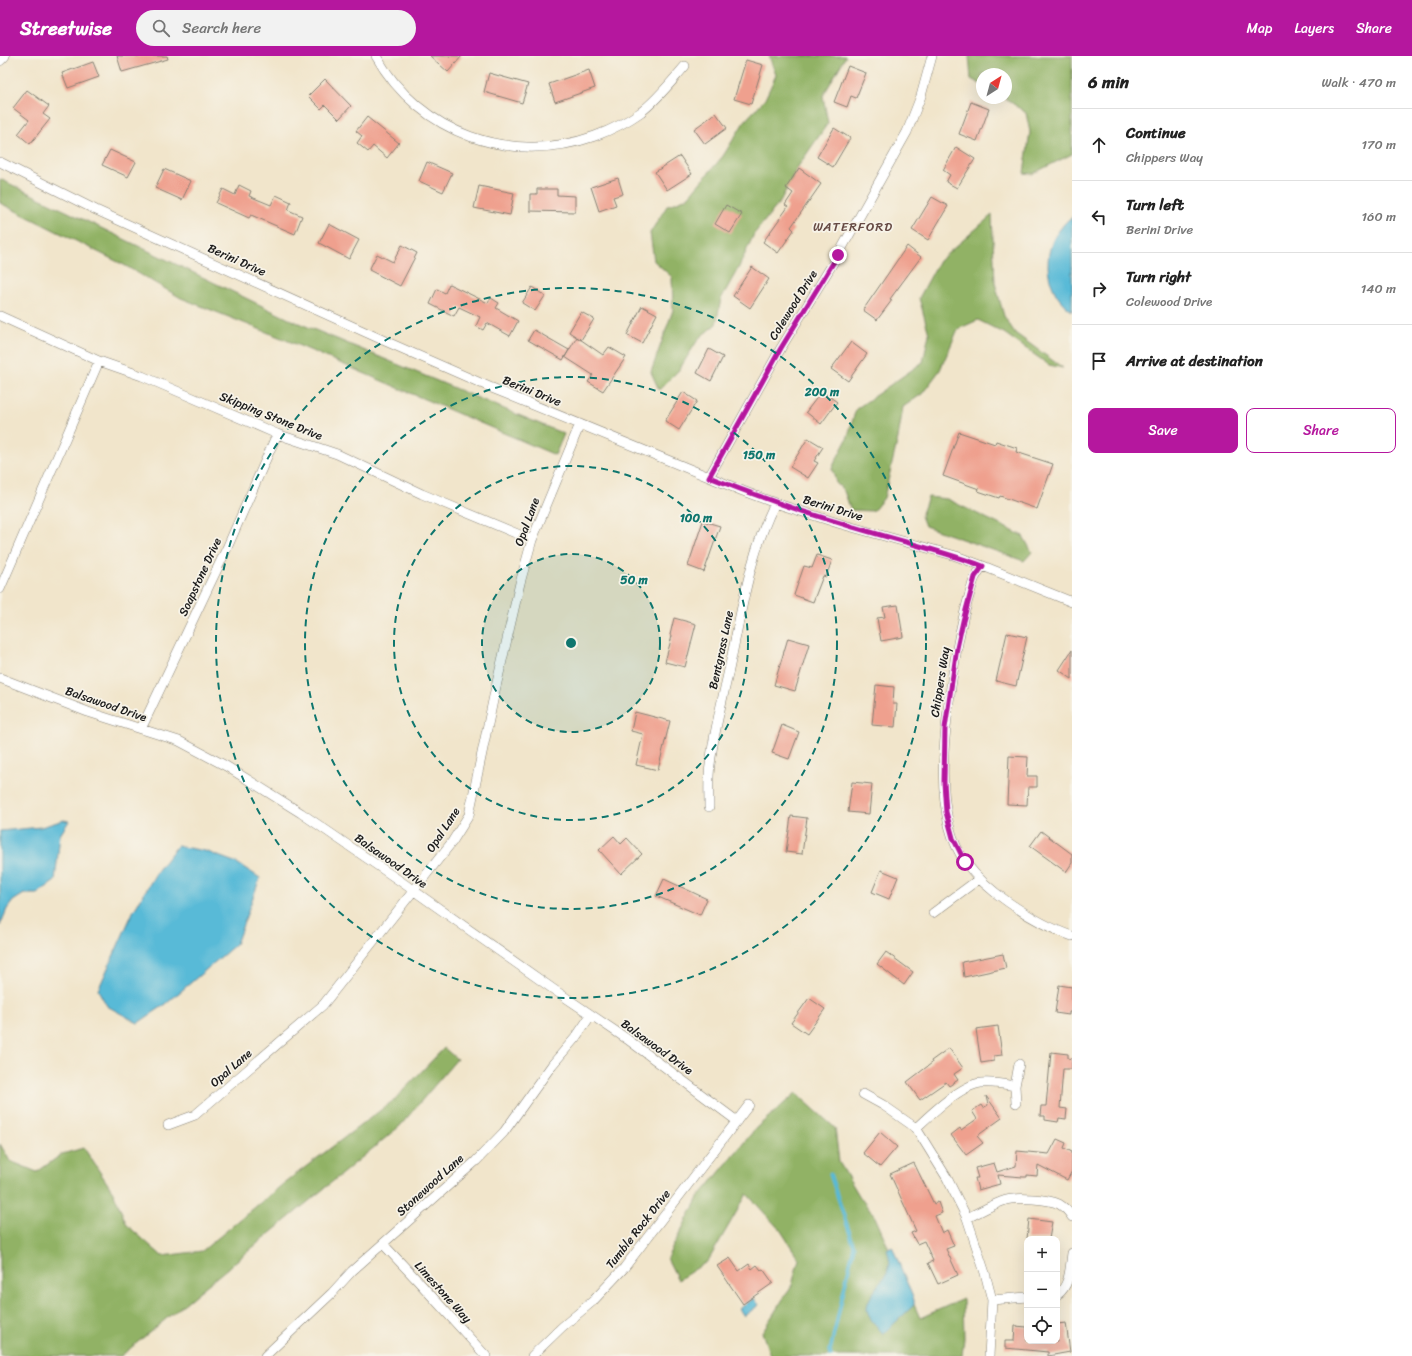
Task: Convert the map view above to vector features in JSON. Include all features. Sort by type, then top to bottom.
[{"type":"street","points":[[0,61],[5,56]]},
{"type":"street","points":[[376,56],[395,84],[409,99],[442,124],[479,140],[500,145],[521,147],[562,145],[584,140],[623,124],[641,112],[662,93],[685,66]]},
{"type":"street","name":"Colewood Drive","points":[[709,477],[781,348],[838,255],[907,132],[921,96],[932,56]]},
{"type":"street","name":"Berini Drive","points":[[0,162],[96,210],[492,388],[709,477],[775,502],[841,524],[956,556],[1072,602]]},
{"type":"street","name":"Skipping Stone Drive","points":[[0,316],[98,361],[142,376],[277,434],[337,454],[422,494],[532,540]]},
{"type":"street","points":[[0,590],[98,361]]},
{"type":"street","name":"Opal Lane","points":[[168,1125],[195,1115],[324,1005],[452,842],[469,815],[520,583],[532,540],[580,424]]},
{"type":"street","name":"Soapstone Drive","points":[[141,729],[227,548],[277,434]]},
{"type":"street","name":"Bentgrass Lane","points":[[709,807],[710,766],[713,742],[742,607],[758,545],[775,502]]},
{"type":"street","name":"Chippers Way","points":[[983,566],[975,577],[958,641],[945,728],[944,762],[946,812],[953,838],[965,862],[980,879],[997,894],[1038,922],[1072,936]]},
{"type":"street","name":"Balsawood Drive","points":[[0,678],[88,712],[179,741],[226,766],[301,813],[627,1039],[737,1122]]},
{"type":"street","points":[[933,913],[980,879]]},
{"type":"street","name":"Stonewood Lane","points":[[265,1356],[321,1304],[352,1271],[476,1160],[504,1132],[552,1065],[576,1037],[591,1015]]},
{"type":"street","points":[[1016,1103],[1015,1086],[1019,1064]]},
{"type":"street","points":[[916,1128],[933,1112],[964,1089],[980,1083],[1002,1083],[1015,1086]]},
{"type":"street","points":[[863,1094],[883,1105],[916,1128],[947,1178],[967,1218],[992,1300],[989,1356]]},
{"type":"street","name":"Tumble Rock Drive","points":[[532,1356],[562,1327],[593,1301],[624,1268],[749,1105]]},
{"type":"street","points":[[967,1218],[1007,1200],[1016,1199],[1032,1199],[1058,1204],[1072,1217]]},
{"type":"street","name":"Limestone Way","points":[[383,1244],[486,1356]]},
{"type":"street","points":[[1060,1292],[1068,1283],[1072,1253]]},
{"type":"street","points":[[992,1300],[1024,1297]]},
{"type":"green space","points":[[769,56],[846,56],[823,96],[828,123],[797,168],[780,202],[754,234],[739,267],[721,299],[716,324],[699,338],[679,370],[659,390],[651,372],[673,310],[672,277],[654,261],[650,233],[667,206],[687,198],[723,156],[744,122],[765,99],[776,75]]},
{"type":"green space","points":[[969,56],[1072,56],[1072,154],[1032,174],[1024,173],[1030,132],[1026,113],[1012,103],[1012,68],[976,68],[976,82],[971,79]]},
{"type":"green space","points":[[0,179],[289,319],[564,434],[555,455],[279,337],[181,298],[124,265],[0,203]]},
{"type":"green space","points":[[992,215],[995,283],[1004,316],[1015,333],[1063,368],[1049,365],[1004,333],[978,320],[958,329],[940,370],[922,394],[903,407],[898,438],[884,498],[873,511],[851,510],[844,491],[836,483],[832,468],[847,439],[856,409],[923,362],[929,334],[919,298],[939,261]]},
{"type":"green space","points":[[928,497],[947,499],[1023,536],[1032,552],[1024,561],[925,526],[921,516]]},
{"type":"green space","points":[[444,1048],[457,1059],[400,1126],[121,1356],[0,1356],[0,1144],[10,1161],[37,1172],[62,1154],[84,1148],[113,1192],[127,1225],[162,1256],[202,1251],[283,1184],[394,1100]]},
{"type":"green space","points":[[796,1093],[835,1128],[839,1162],[860,1197],[875,1217],[920,1318],[963,1299],[964,1338],[962,1356],[770,1356],[762,1332],[792,1285],[799,1259],[781,1231],[747,1194],[708,1261],[678,1280],[667,1258],[698,1198],[756,1128]]},
{"type":"water","points":[[1072,217],[1072,311],[1056,294],[1048,272],[1048,260],[1054,238],[1064,224]]},
{"type":"water","points":[[64,820],[69,821],[60,835],[55,881],[37,894],[24,894],[13,901],[7,909],[0,926],[0,831],[41,827]]},
{"type":"water","points":[[177,846],[205,851],[237,863],[260,878],[236,944],[166,1004],[138,1023],[107,1006],[98,990],[133,912],[158,870]]},
{"type":"water","points":[[892,1246],[914,1300],[914,1305],[883,1334],[869,1317],[867,1308],[871,1296],[887,1273],[890,1260],[887,1249]]},
{"type":"water","points":[[754,1298],[759,1305],[744,1316],[739,1309]]},
{"type":"building","points":[[117,56],[167,56],[168,59],[122,72]]},
{"type":"building","points":[[430,56],[462,56],[448,72]]},
{"type":"building","points":[[746,60],[763,65],[751,104],[734,99]]},
{"type":"building","points":[[93,62],[99,77],[68,88],[62,73]]},
{"type":"building","points":[[848,66],[866,73],[856,98],[851,96],[847,107],[834,102]]},
{"type":"building","points":[[589,70],[595,88],[555,102],[549,84]]},
{"type":"building","points":[[489,73],[528,84],[522,103],[484,92]]},
{"type":"building","points":[[325,79],[351,106],[339,119],[325,105],[321,109],[308,96]]},
{"type":"building","points":[[27,90],[49,106],[43,114],[50,119],[30,144],[18,134],[29,120],[13,108]]},
{"type":"building","points":[[971,102],[989,109],[977,141],[959,134]]},
{"type":"building","points":[[716,113],[727,128],[705,144],[694,129]]},
{"type":"building","points":[[367,117],[399,143],[387,158],[373,146],[368,152],[357,143],[362,136],[356,131]]},
{"type":"building","points":[[834,128],[850,138],[833,167],[817,157]]},
{"type":"building","points":[[956,147],[975,159],[957,188],[946,182],[950,175],[943,170]]},
{"type":"building","points":[[110,150],[136,162],[128,177],[102,165]]},
{"type":"building","points":[[680,156],[692,174],[667,190],[655,172]]},
{"type":"building","points":[[427,162],[452,173],[443,192],[419,181]]},
{"type":"building","points":[[799,168],[821,184],[791,227],[794,230],[778,253],[763,242],[788,207],[785,205],[793,193],[786,188]]},
{"type":"building","points":[[164,169],[191,181],[182,200],[155,188]]},
{"type":"building","points":[[618,178],[623,194],[613,197],[616,205],[599,211],[591,187]]},
{"type":"building","points":[[239,185],[251,191],[249,196],[271,205],[276,195],[291,202],[288,210],[302,216],[295,234],[251,215],[249,218],[216,203],[223,189],[235,195]]},
{"type":"building","points":[[479,186],[514,193],[510,215],[474,208]]},
{"type":"building","points":[[537,189],[557,189],[557,195],[575,196],[575,212],[530,211],[530,194],[537,194]]},
{"type":"building","points":[[932,197],[948,206],[928,240],[912,230]]},
{"type":"building","points":[[726,205],[742,214],[730,233],[715,224]]},
{"type":"building","points":[[329,224],[359,240],[349,259],[319,243]]},
{"type":"building","points":[[402,245],[417,253],[400,286],[369,270],[377,254],[393,262]]},
{"type":"building","points":[[907,246],[921,257],[890,299],[892,300],[877,320],[863,310]]},
{"type":"building","points":[[752,267],[769,279],[750,308],[733,296]]},
{"type":"building","points":[[449,284],[488,303],[491,298],[499,303],[496,308],[518,321],[510,336],[487,323],[483,330],[476,326],[480,317],[459,307],[454,316],[430,304],[437,289],[445,293]]},
{"type":"building","points":[[532,287],[545,296],[535,311],[522,303]]},
{"type":"building","points":[[642,306],[657,314],[642,343],[627,335]]},
{"type":"building","points":[[581,312],[594,319],[581,340],[569,332]]},
{"type":"building","points":[[534,330],[569,350],[563,360],[528,340]]},
{"type":"building","points":[[577,337],[603,355],[609,347],[626,357],[603,391],[588,382],[593,375],[565,357]]},
{"type":"building","points":[[851,342],[867,354],[848,381],[831,369]]},
{"type":"building","points":[[709,349],[723,357],[711,381],[697,373]]},
{"type":"building","points":[[822,391],[837,402],[821,424],[806,412]]},
{"type":"building","points":[[683,392],[697,401],[679,430],[665,421]]},
{"type":"building","points":[[959,432],[995,444],[996,441],[1017,448],[1016,452],[1053,464],[1037,509],[1000,496],[999,498],[978,491],[979,489],[943,476]]},
{"type":"building","points":[[808,438],[823,447],[814,461],[818,463],[808,478],[790,467]]},
{"type":"building","points":[[703,521],[720,526],[704,572],[688,566]]},
{"type":"building","points":[[817,555],[832,560],[826,577],[823,576],[813,602],[794,595],[804,566],[812,568]]},
{"type":"building","points":[[898,605],[903,637],[881,641],[877,618],[885,617],[883,607]]},
{"type":"building","points":[[674,618],[696,624],[685,667],[665,662],[672,636],[670,635]]},
{"type":"building","points":[[1007,633],[1027,637],[1016,686],[996,681]]},
{"type":"building","points":[[788,638],[809,644],[795,691],[774,685]]},
{"type":"building","points":[[1072,650],[1072,679],[1059,670]]},
{"type":"building","points":[[876,685],[894,687],[893,704],[897,704],[895,727],[872,725]]},
{"type":"building","points":[[635,712],[670,721],[658,770],[636,765],[643,734],[631,731]]},
{"type":"building","points":[[782,725],[799,732],[789,759],[772,753]]},
{"type":"building","points":[[1009,756],[1028,757],[1027,776],[1037,776],[1037,787],[1028,787],[1027,805],[1007,804]]},
{"type":"building","points":[[852,782],[872,784],[869,814],[848,812]]},
{"type":"building","points":[[791,816],[807,818],[802,854],[786,852]]},
{"type":"building","points":[[1041,831],[1072,854],[1072,863],[1066,872],[1030,846]]},
{"type":"building","points":[[614,836],[621,844],[627,838],[642,854],[621,874],[599,850]]},
{"type":"building","points":[[881,870],[898,877],[889,899],[872,892]]},
{"type":"building","points":[[664,879],[707,899],[700,915],[656,896]]},
{"type":"building","points":[[886,952],[913,972],[904,985],[877,964]]},
{"type":"building","points":[[1003,954],[1006,968],[964,977],[962,962]]},
{"type":"building","points":[[1059,985],[1072,987],[1072,1012],[1069,1012],[1069,1015],[1055,1013]]},
{"type":"building","points":[[809,998],[825,1009],[807,1034],[791,1023]]},
{"type":"building","points":[[998,1026],[1002,1055],[994,1056],[994,1061],[981,1063],[976,1029]]},
{"type":"building","points":[[949,1048],[963,1068],[954,1074],[958,1080],[949,1086],[946,1082],[920,1100],[907,1082],[932,1063],[931,1061]]},
{"type":"building","points":[[1051,1052],[1068,1054],[1068,1058],[1072,1059],[1072,1069],[1063,1069],[1060,1108],[1067,1109],[1066,1119],[1059,1118],[1058,1122],[1045,1120],[1045,1116],[1040,1116],[1041,1106],[1046,1106]]},
{"type":"building","points":[[986,1096],[1002,1118],[977,1136],[983,1143],[966,1155],[951,1135],[960,1128],[961,1130],[977,1119],[972,1111],[981,1105],[983,1108],[988,1105]]},
{"type":"building","points":[[880,1132],[897,1147],[880,1167],[863,1153]]},
{"type":"building","points":[[1057,1139],[1066,1143],[1064,1148],[1072,1152],[1072,1171],[1067,1180],[1038,1165],[1037,1176],[1027,1175],[1027,1177],[1023,1177],[998,1175],[1000,1184],[978,1190],[975,1178],[978,1178],[975,1168],[994,1163],[997,1172],[1016,1166],[1017,1151],[1049,1154]]},
{"type":"building","points":[[914,1163],[934,1204],[938,1202],[942,1213],[935,1216],[942,1233],[947,1230],[954,1246],[946,1249],[958,1275],[938,1284],[928,1263],[933,1261],[924,1241],[917,1244],[911,1233],[916,1231],[890,1174]]},
{"type":"building","points":[[1029,1219],[1052,1222],[1050,1236],[1027,1236]]},
{"type":"building","points":[[730,1258],[739,1271],[749,1264],[752,1269],[757,1265],[761,1270],[763,1269],[773,1283],[743,1304],[717,1266]]},
{"type":"building","points":[[1066,1323],[1070,1352],[1048,1356],[1048,1352],[1005,1348],[1005,1341],[1014,1341],[1015,1326],[1024,1327],[1024,1344],[1060,1344],[1060,1324]]},
{"type":"waterway","points":[[830,1174],[854,1246],[830,1351],[831,1356]]},
{"type":"district","name":"WATERFORD","points":[[853,226]]},
{"type":"route","points":[[838,255],[756,391],[709,477],[743,491],[841,524],[956,556],[983,566],[975,577],[968,598],[957,648],[945,728],[944,782],[946,812],[953,838],[965,862]]}]
